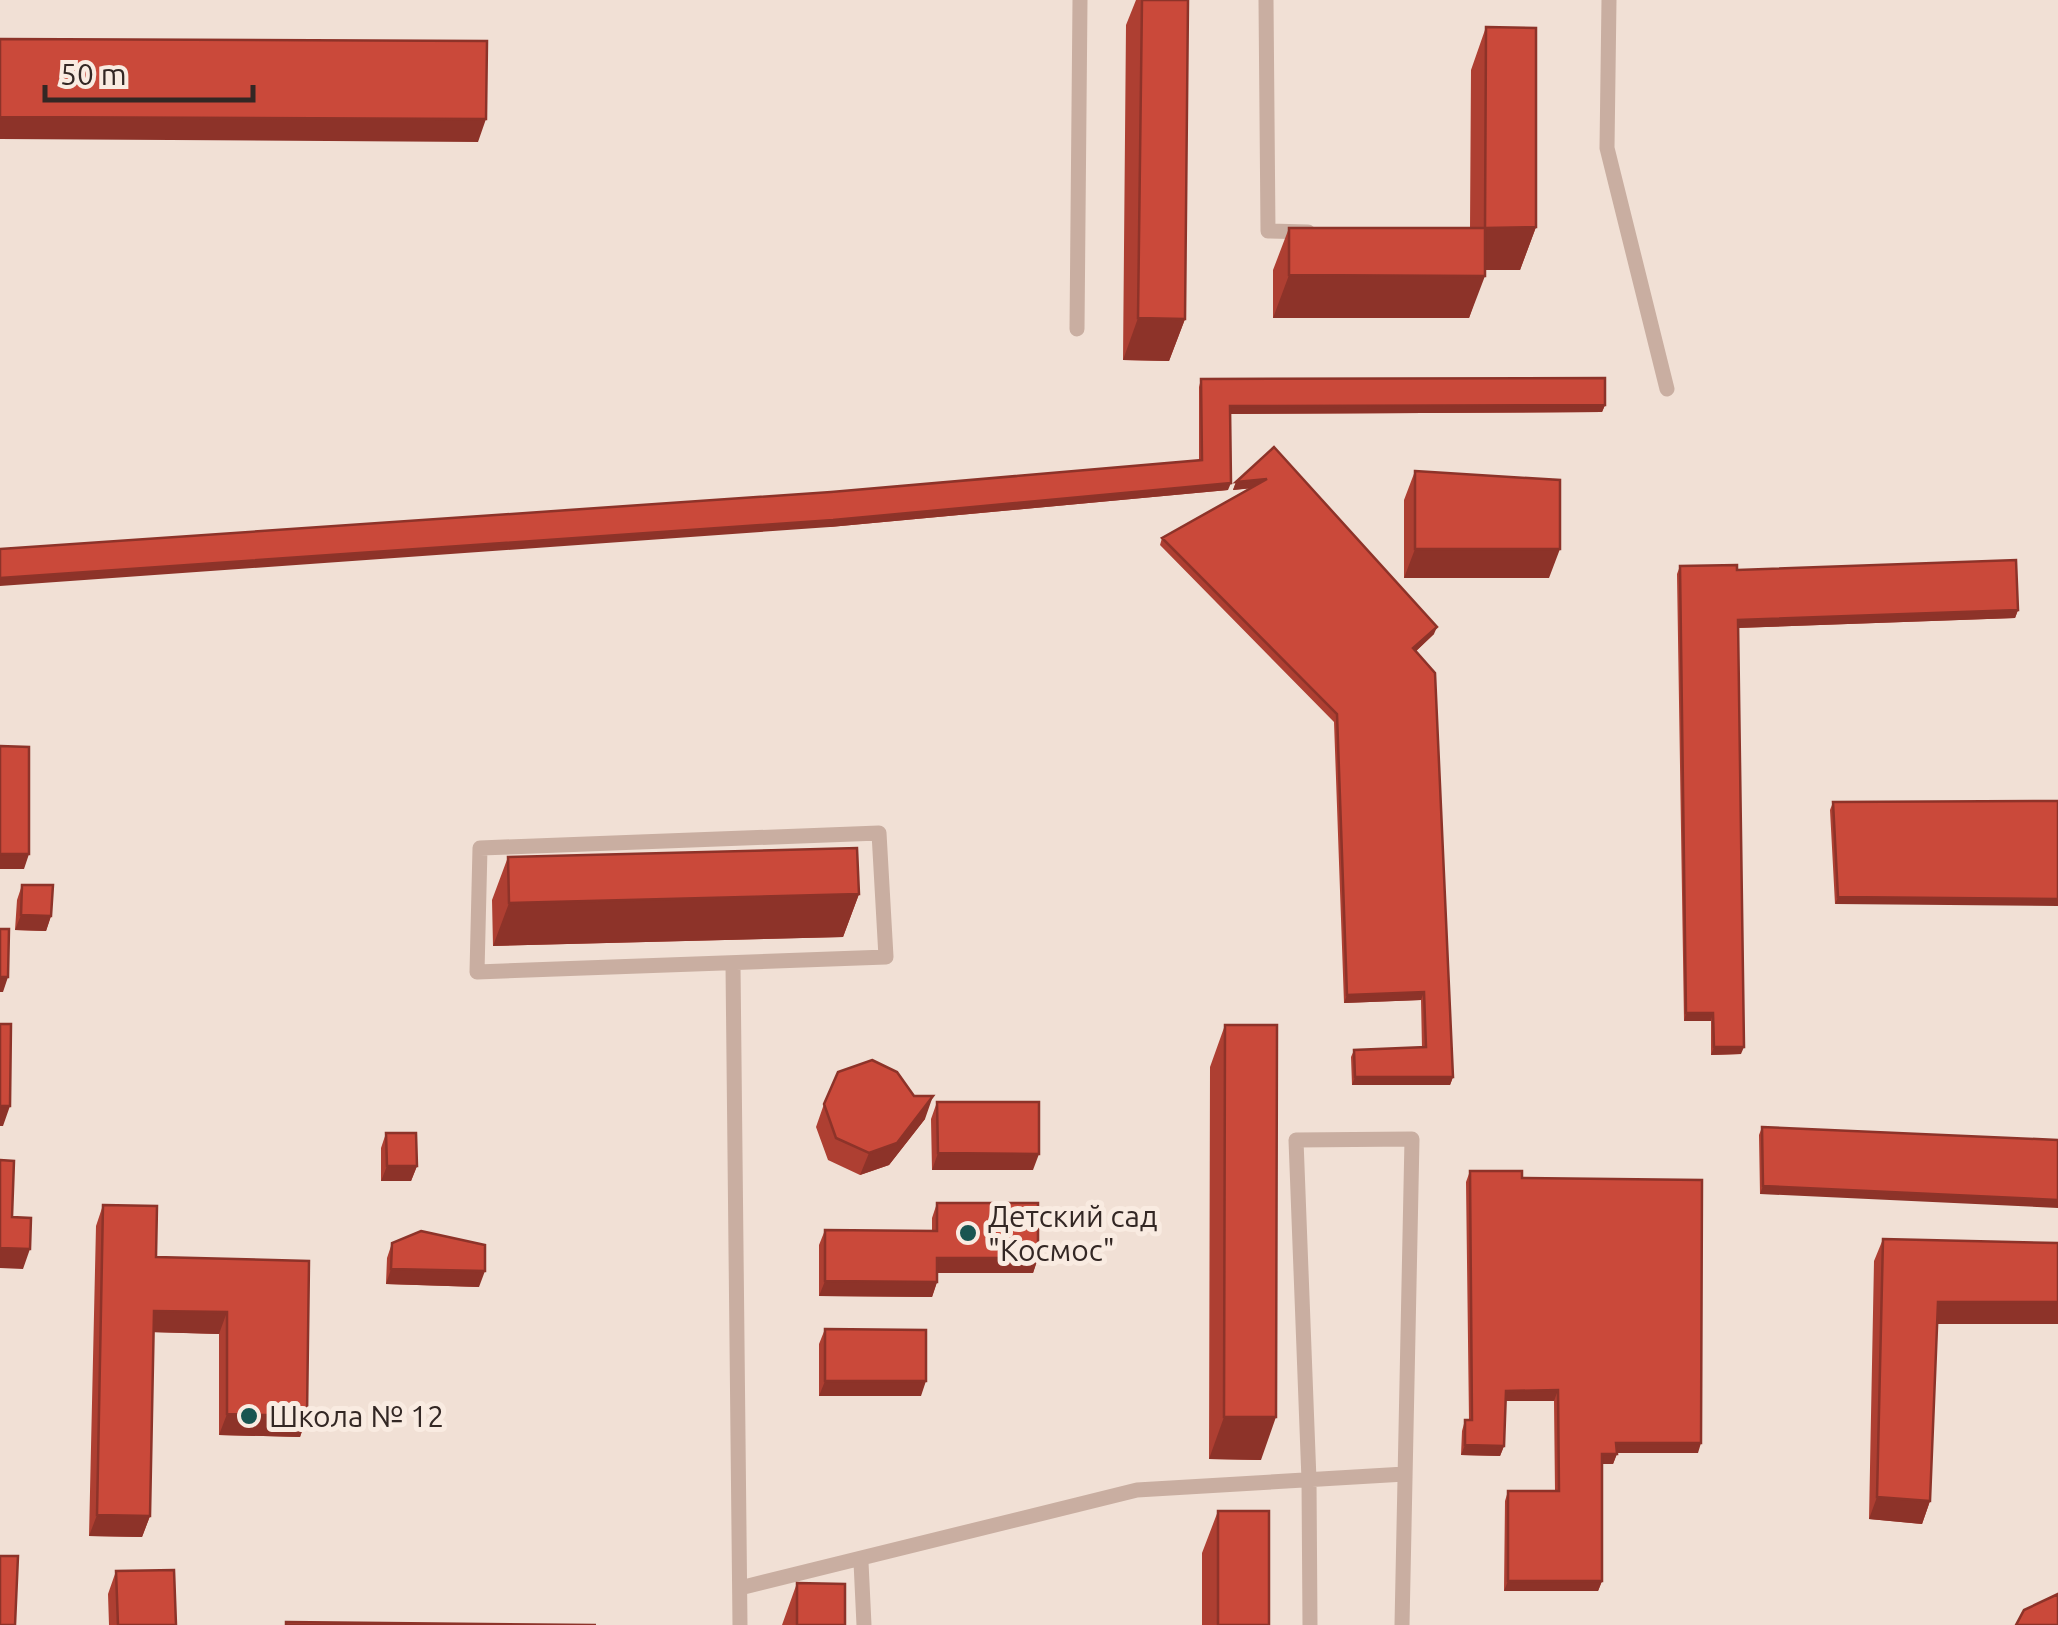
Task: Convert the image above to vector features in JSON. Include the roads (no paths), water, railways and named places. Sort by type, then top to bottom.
[{"type":"lane","points":[[1078,329],[1080,0]]},
{"type":"lane","points":[[1266,0],[1268,231],[1322,232]]},
{"type":"lane","points":[[1609,0],[1607,148],[1667,390]]},
{"type":"lane","points":[[879,833],[886,957],[734,965],[477,972],[480,848],[879,833]]},
{"type":"lane","points":[[734,965],[740,1625]]},
{"type":"lane","points":[[1310,1625],[1309,1480],[1296,1140],[1412,1138],[1402,1625]]},
{"type":"lane","points":[[740,1588],[862,1562],[1136,1490],[1406,1474]]},
{"type":"lane","points":[[862,1562],[864,1625]]},
{"type":"place","name":"Детский сад \"Космос\"","points":[[968,1233]]},
{"type":"place","name":"Школа № 12","points":[[249,1416]]}]
